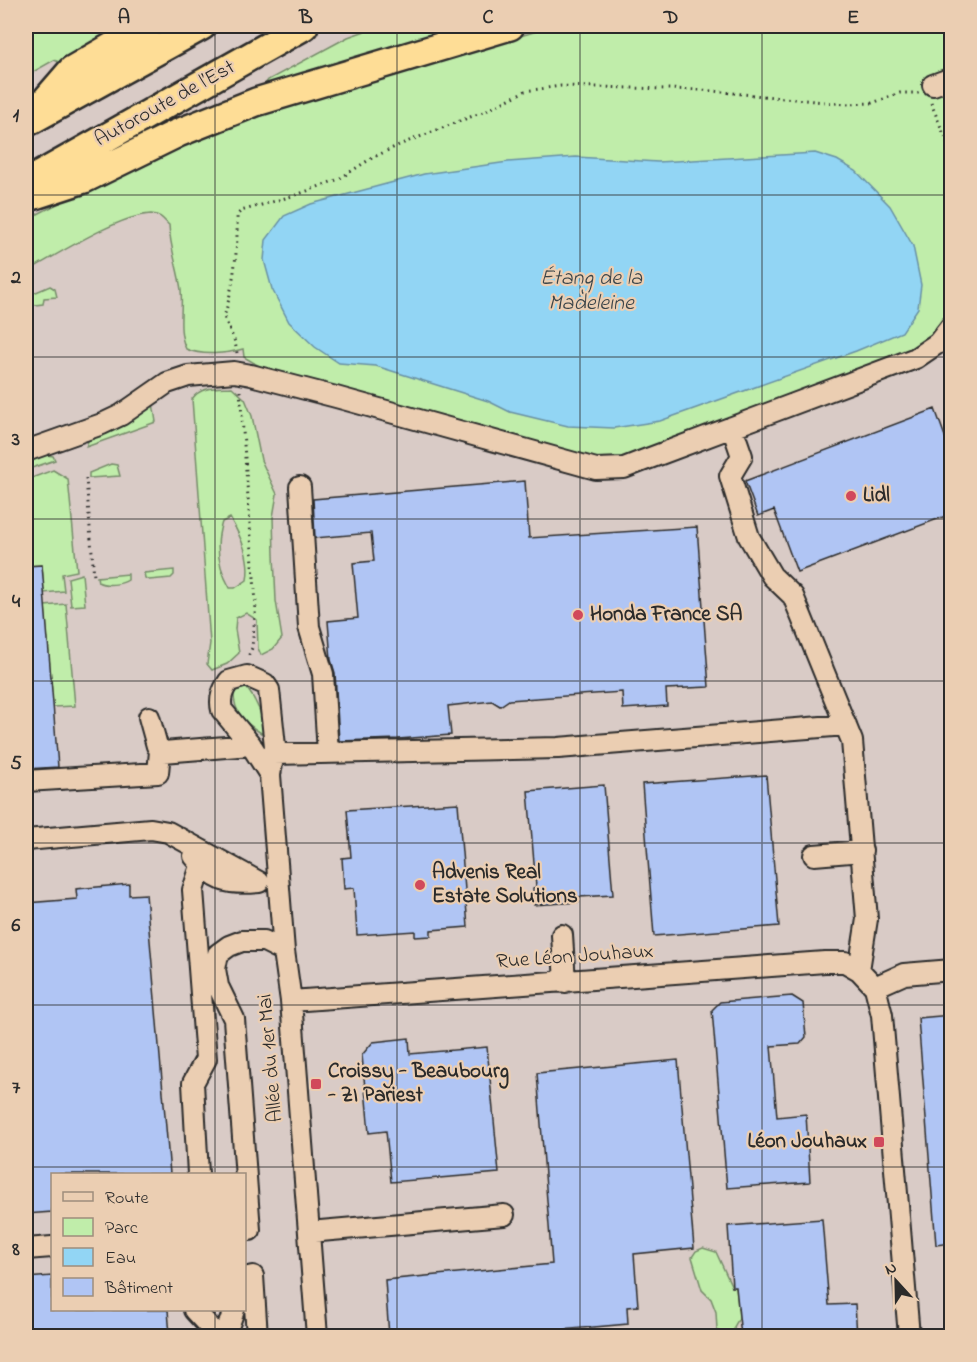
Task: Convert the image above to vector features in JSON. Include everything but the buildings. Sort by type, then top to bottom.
[{"type":"highway","points":[[26,123],[72,70],[148,26]]},
{"type":"highway","points":[[26,123],[202,26]]},
{"type":"highway","name":"Autoroute de l’Est","points":[[26,183],[304,26]]},
{"type":"highway","points":[[26,198],[84,179],[178,133],[256,102],[510,26]]},
{"type":"street","points":[[26,451],[121,415],[166,383],[238,366],[336,397],[596,469],[624,468],[916,358],[938,343],[951,325]]},
{"type":"street","points":[[732,427],[742,456],[730,476],[749,537],[772,576],[793,596],[849,733],[867,919],[860,970],[875,987],[882,1016],[909,1336]]},
{"type":"street","points":[[300,487],[309,627],[322,674],[328,753]]},
{"type":"street","name":"Allée du 1er Mai","points":[[270,775],[251,745],[222,710],[221,696],[229,681],[239,677],[248,676],[265,684],[269,690],[274,725],[274,753],[270,775],[269,881],[284,951],[291,1001],[317,1336]]},
{"type":"street","points":[[26,782],[158,773],[160,750],[149,717]]},
{"type":"street","points":[[274,753],[558,748],[849,733]]},
{"type":"street","points":[[160,750],[163,752],[251,745]]},
{"type":"street","points":[[26,840],[151,829],[168,832],[184,841],[206,860],[218,878],[236,884],[269,881]]},
{"type":"street","points":[[814,855],[862,851]]},
{"type":"street","points":[[198,1173],[193,1083],[206,1059],[193,890],[206,860]]},
{"type":"street","points":[[562,935],[565,982]]},
{"type":"street","points":[[246,1173],[234,1019],[218,986],[214,969],[218,954],[242,941],[264,941],[284,951]]},
{"type":"street","name":"Rue Léon Jouhaux","points":[[291,1001],[825,962],[845,962],[860,970]]},
{"type":"street","points":[[875,987],[904,974],[951,970]]},
{"type":"street","points":[[246,1177],[250,1230],[246,1230]]},
{"type":"street","points":[[309,1233],[504,1215]]},
{"type":"street","points":[[26,1249],[51,1246]]},
{"type":"street","points":[[246,1278],[253,1276],[257,1336]]},
{"type":"street","points":[[195,1311],[218,1336]]},
{"type":"street","points":[[225,1336],[234,1311]]},
{"type":"path","points":[[239,677],[252,648],[256,604],[238,366],[235,342],[224,317],[230,299],[238,238],[237,215],[241,211],[299,194],[339,179],[372,158],[488,110],[525,91],[561,86],[702,90],[845,104],[872,103],[900,93],[918,93],[932,104],[947,142],[951,161]]},
{"type":"path","points":[[86,478],[94,577]]},
{"type":"green space","points":[[26,26],[125,26],[59,62],[54,60],[26,76]]},
{"type":"green space","points":[[379,26],[477,26],[266,86],[268,80],[348,37]]},
{"type":"green space","points":[[554,26],[951,26],[951,67],[927,79],[931,91],[938,94],[952,89],[951,310],[935,333],[918,347],[621,460],[602,461],[266,370],[244,357],[243,349],[214,354],[186,349],[181,328],[181,290],[169,225],[157,215],[138,216],[122,221],[26,272],[26,220],[137,163],[245,117]]},
{"type":"green space","points":[[50,286],[55,289],[57,297],[44,298],[43,304],[27,306],[29,295]]},
{"type":"green space","points":[[232,387],[245,399],[252,416],[261,460],[277,494],[273,517],[274,555],[276,601],[282,638],[273,649],[261,655],[258,648],[257,620],[246,613],[236,618],[235,629],[239,653],[227,664],[212,670],[207,664],[210,643],[192,399],[205,390]],"holes":[[[230,518],[241,540],[248,564],[247,580],[235,588],[230,588],[226,580],[220,564],[218,547],[222,522]]]},
{"type":"green space","points":[[153,403],[156,422],[86,447],[89,438]]},
{"type":"green space","points":[[40,454],[53,456],[55,460],[26,470],[26,459]]},
{"type":"green space","points":[[111,464],[117,465],[120,476],[89,478],[89,473]]},
{"type":"green space","points":[[53,470],[68,479],[77,571],[62,574],[64,591],[44,593],[42,565],[26,566],[26,480]]},
{"type":"green space","points":[[174,570],[171,578],[149,580],[145,578],[144,573]]},
{"type":"green space","points":[[82,574],[85,605],[71,606],[68,578]]},
{"type":"green space","points":[[128,574],[128,580],[113,584],[98,582],[97,577]]},
{"type":"green space","points":[[66,604],[75,706],[53,707],[45,606]]},
{"type":"green space","points":[[246,687],[261,713],[264,731],[261,733],[241,716],[234,699],[234,692]]},
{"type":"green space","points":[[703,1248],[716,1252],[732,1287],[736,1287],[739,1318],[734,1327],[735,1336],[723,1336],[717,1330],[716,1312],[711,1299],[702,1290],[692,1257],[696,1251]]},
{"type":"water","name":"Étang de la Madeleine","points":[[815,153],[837,160],[856,171],[890,206],[913,246],[921,285],[918,308],[902,332],[856,351],[660,421],[614,428],[568,426],[510,412],[488,401],[376,366],[339,363],[315,347],[289,322],[272,289],[264,260],[266,240],[284,216],[311,204],[424,174],[508,162],[576,157],[658,162]]},
{"type":"place","name":"Lidl","points":[[851,496]]},
{"type":"place","name":"Honda France SA","points":[[578,615]]},
{"type":"place","name":"Advenis Real Estate Solutions","points":[[420,885]]},
{"type":"place","name":"Croissy - Beaubourg - ZI Pariest","points":[[316,1084]]},
{"type":"place","name":"Léon Jouhaux","points":[[879,1142]]}]
